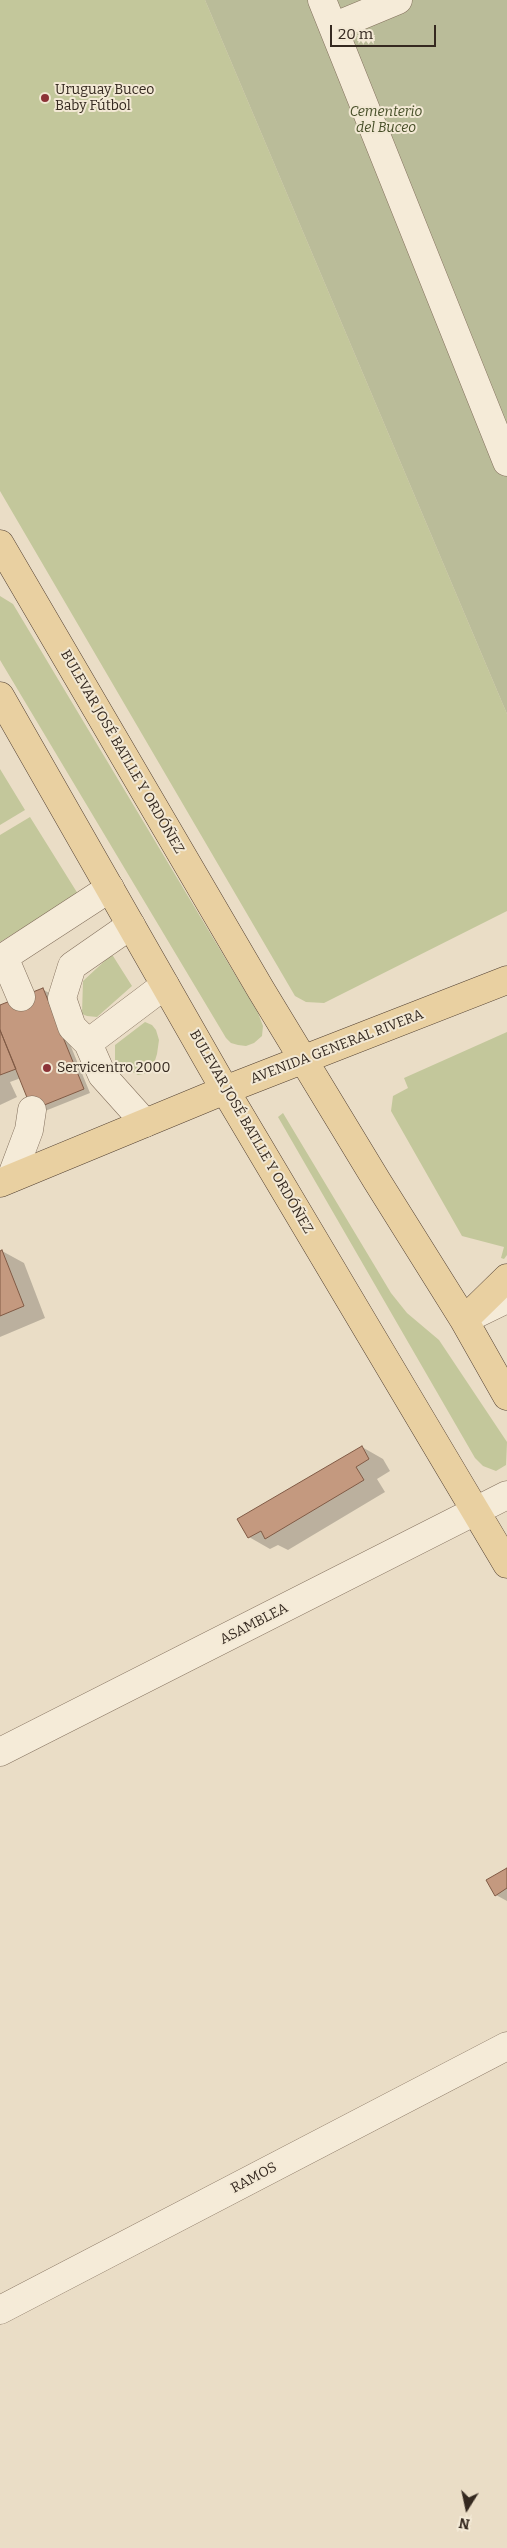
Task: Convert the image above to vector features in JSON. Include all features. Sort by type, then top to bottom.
[{"type":"main road","name":"BULEVAR JOSÉ BATLLE Y ORDÓÑEZ","points":[[3,554],[304,1060],[464,1320],[507,1396]]},
{"type":"main road","name":"BULEVAR JOSÉ BATLLE Y ORDÓÑEZ","points":[[0,696],[225,1090],[507,1564]]},
{"type":"main road","name":"AVENIDA GENERAL RIVERA","points":[[6,1181],[225,1090],[507,980]]},
{"type":"main road","points":[[464,1320],[507,1278]]},
{"type":"street","points":[[322,0],[507,462]]},
{"type":"street","points":[[333,27],[398,0]]},
{"type":"street","points":[[21,997],[4,957],[110,888]]},
{"type":"street","points":[[131,925],[72,966],[62,998],[72,1027],[88,1043],[102,1075],[145,1123]]},
{"type":"street","points":[[88,1043],[165,984]]},
{"type":"street","points":[[6,1181],[29,1130],[32,1110]]},
{"type":"street","points":[[464,1320],[507,1299]]},
{"type":"street","name":"ASAMBLEA","points":[[0,1752],[507,1495]]},
{"type":"street","name":"RAMOS","points":[[0,2310],[507,2046]]},
{"type":"green space","points":[[0,0],[205,0],[507,714],[507,911],[324,1003],[306,1002],[295,996],[0,491]]},
{"type":"green space","name":"Cementerio del Buceo","points":[[205,0],[507,0],[507,714]]},
{"type":"green space","points":[[0,596],[13,604],[258,1013],[263,1026],[262,1036],[254,1043],[246,1046],[238,1045],[231,1043],[226,1038],[0,660]]},
{"type":"green space","points":[[0,769],[25,810],[0,825]]},
{"type":"green space","points":[[30,817],[78,894],[0,942],[0,835]]},
{"type":"green space","points":[[110,956],[113,956],[132,986],[97,1017],[82,1014],[83,981]]},
{"type":"green space","points":[[145,1022],[152,1025],[156,1030],[159,1040],[153,1067],[147,1073],[138,1075],[115,1062],[115,1045]]},
{"type":"green space","points":[[507,1032],[507,1255],[504,1259],[501,1258],[504,1247],[462,1236],[391,1111],[393,1096],[408,1088],[404,1078]]},
{"type":"green space","points":[[283,1113],[391,1293],[407,1313],[439,1340],[507,1442],[506,1465],[496,1471],[483,1466],[475,1458],[278,1117]]},
{"type":"building","points":[[43,988],[84,1089],[32,1110],[0,1030],[0,1005]]},
{"type":"building","points":[[0,1030],[16,1069],[0,1075]]},
{"type":"building","points":[[2,1250],[24,1306],[0,1316],[0,1251]]},
{"type":"building","points":[[362,1446],[369,1459],[356,1467],[364,1480],[265,1539],[261,1531],[248,1538],[237,1519]]},
{"type":"building","points":[[507,1868],[507,1888],[495,1896],[486,1880]]},
{"type":"place","name":"Uruguay Buceo Baby Fútbol","points":[[45,98]]},
{"type":"place","name":"Servicentro 2000","points":[[47,1068]]}]
